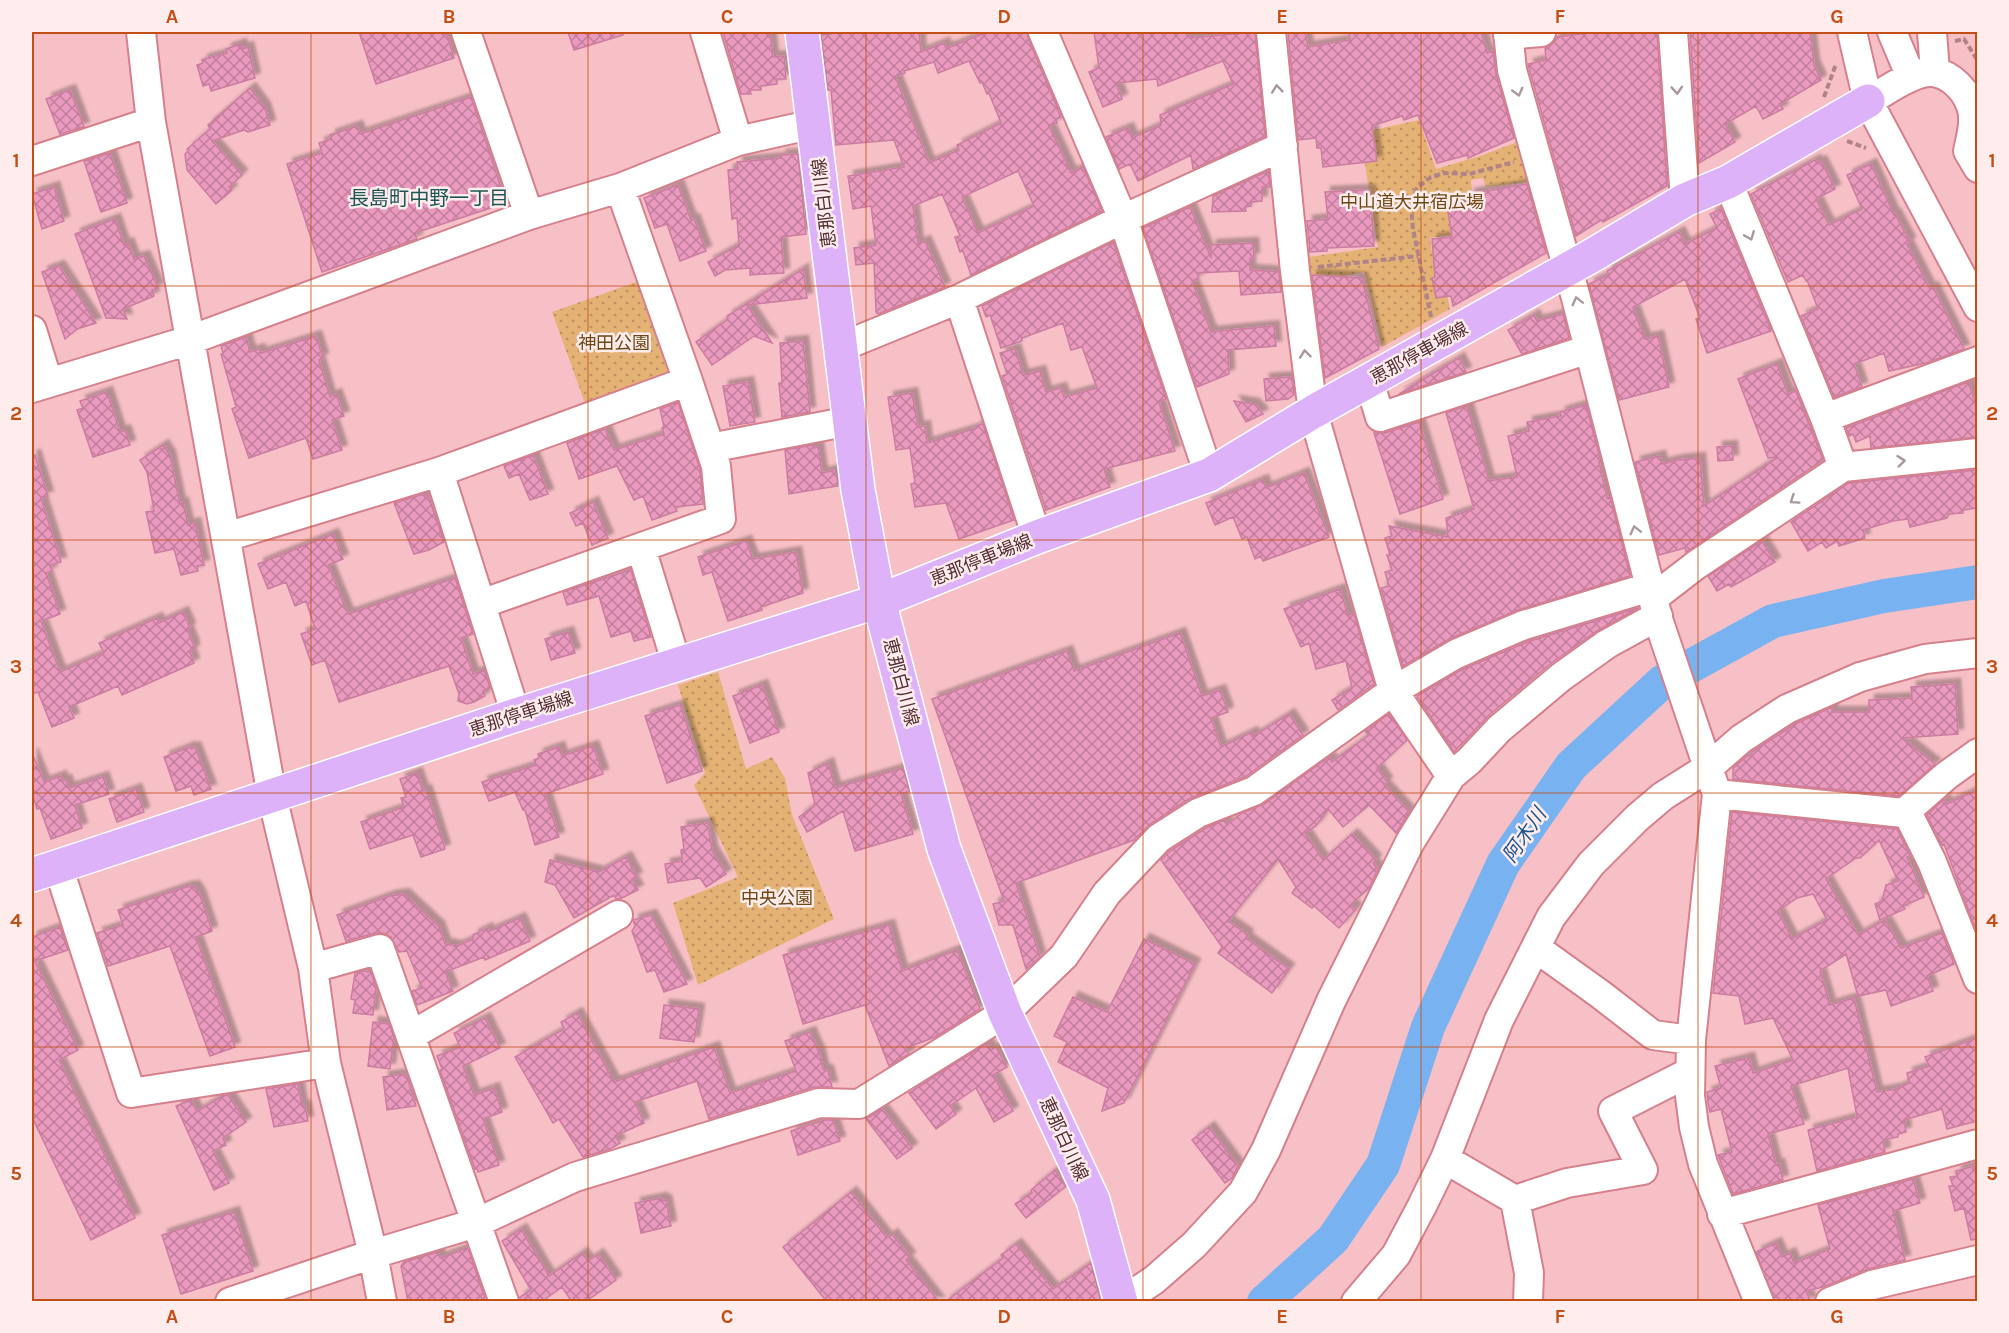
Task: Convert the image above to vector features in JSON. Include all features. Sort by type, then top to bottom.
[{"type":"main road","name":"恵那白川線","points":[[802,32],[858,490],[879,601],[944,849],[1005,1013],[1093,1200],[1121,1302]]},
{"type":"main road","name":"恵那停車場線","points":[[45,871],[516,715],[879,601],[1036,537],[1209,475],[1313,412],[1568,269],[1685,200],[1728,182],[1868,101]]},
{"type":"street","points":[[141,32],[151,122],[272,796],[313,968],[326,1063],[373,1254],[382,1302]]},
{"type":"street","points":[[466,32],[530,215]]},
{"type":"street","points":[[705,32],[738,141]]},
{"type":"street","points":[[1043,32],[1124,219],[1209,475]]},
{"type":"street","points":[[1271,32],[1295,271],[1313,412],[1393,691],[1451,776]]},
{"type":"street","points":[[1541,32],[1508,33],[1512,70],[1568,269],[1658,619],[1717,794],[1691,1040],[1690,1096],[1702,1164],[1760,1302]]},
{"type":"street","points":[[1673,32],[1685,200]]},
{"type":"street","points":[[1852,32],[1868,101],[1977,307]]},
{"type":"street","points":[[1892,32],[1923,74]]},
{"type":"street","points":[[1923,74],[1932,32]]},
{"type":"street","points":[[1868,101],[1923,74],[1948,76],[1971,105],[1973,128],[1968,151],[1977,168]]},
{"type":"street","points":[[32,161],[151,122]]},
{"type":"street","points":[[32,330],[40,385],[190,340],[530,215],[620,188],[738,141],[814,124]]},
{"type":"street","points":[[841,347],[959,299],[1124,219],[1283,146]]},
{"type":"street","points":[[1728,182],[1842,467]]},
{"type":"street","points":[[481,604],[722,519],[716,466],[620,188]]},
{"type":"street","points":[[959,299],[1036,537]]},
{"type":"street","points":[[1369,381],[1380,417],[1589,349]]},
{"type":"street","points":[[1824,418],[1977,361]]},
{"type":"street","points":[[226,537],[439,472],[688,381]]},
{"type":"street","points":[[710,448],[850,421]]},
{"type":"street","points":[[230,1302],[373,1254],[476,1223],[575,1177],[819,1102],[859,1104],[1005,1013],[1064,956],[1107,894],[1159,838],[1198,813],[1254,791],[1393,691],[1456,654],[1524,625],[1650,587],[1661,592],[1696,565],[1842,467],[1977,453]]},
{"type":"street","points":[[439,472],[516,715]]},
{"type":"street","points":[[641,548],[677,665]]},
{"type":"street","points":[[1121,1302],[1154,1280],[1194,1245],[1243,1192],[1266,1149],[1331,1001],[1410,842],[1451,776],[1499,729],[1562,677],[1607,644],[1658,619]]},
{"type":"street","points":[[1356,1302],[1396,1255],[1445,1159],[1499,1020],[1551,917],[1591,864],[1637,818],[1663,796],[1708,767],[1741,740],[1787,709],[1860,676],[1925,659],[1977,653]]},
{"type":"street","points":[[1904,813],[1946,776],[1977,753]]},
{"type":"street","points":[[1717,794],[1904,813],[1910,818],[1970,939],[1977,979]]},
{"type":"street","points":[[45,871],[131,1094],[326,1063]]},
{"type":"street","points":[[412,1035],[618,915]]},
{"type":"street","points":[[1536,948],[1653,1035],[1691,1040]]},
{"type":"street","points":[[313,968],[380,949],[504,1302]]},
{"type":"street","points":[[1445,1159],[1515,1200],[1567,1183],[1643,1170],[1613,1111],[1690,1072]]},
{"type":"street","points":[[1722,1214],[1977,1144]]},
{"type":"street","points":[[1515,1200],[1529,1273],[1528,1302]]},
{"type":"street","points":[[1830,1302],[1872,1285],[1977,1260]]},
{"type":"path","points":[[1439,341],[1432,321],[1418,256],[1411,206],[1417,188],[1431,177],[1444,173],[1468,174],[1535,156]]},
{"type":"path","points":[[1295,271],[1418,256]]},
{"type":"green space","name":"中山道大井宿広場","points":[[1419,120],[1436,169],[1523,140],[1535,181],[1486,187],[1483,178],[1471,180],[1472,192],[1468,193],[1471,215],[1449,220],[1451,235],[1430,238],[1432,252],[1438,252],[1450,309],[1382,347],[1365,272],[1304,282],[1302,258],[1378,247],[1360,133]]},
{"type":"green space","name":"神田公園","points":[[642,280],[676,373],[586,406],[552,312]]},
{"type":"green space","name":"中央公園","points":[[718,672],[746,769],[772,757],[785,778],[792,815],[834,919],[698,985],[673,903],[738,877],[694,785],[705,773],[678,685]]},
{"type":"building","points":[[359,32],[446,32],[454,58],[376,84]]},
{"type":"building","points":[[568,32],[622,32],[623,35],[574,50]]},
{"type":"building","points":[[723,32],[770,32],[773,57],[784,56],[786,79],[777,79],[777,84],[761,86],[761,90],[750,90],[751,94],[741,94]]},
{"type":"building","points":[[842,32],[919,32],[921,52],[944,43],[946,48],[953,46],[987,32],[1027,32],[1061,117],[1056,119],[1057,123],[1049,126],[1071,173],[1083,167],[1102,211],[971,275],[963,251],[960,252],[955,237],[960,236],[942,194],[913,206],[918,244],[925,241],[945,287],[878,314],[876,312],[874,263],[856,265],[854,248],[876,245],[871,206],[853,209],[848,176],[904,167],[894,140],[836,145],[831,90],[828,90],[821,35]],"holes":[[[969,61],[980,83],[982,82],[987,94],[989,93],[1001,123],[957,145],[959,150],[929,163],[895,76],[934,62],[938,73]],[[1018,171],[1034,206],[978,233],[962,197]]]},
{"type":"building","points":[[1094,32],[1189,32],[1190,38],[1255,32],[1265,136],[1193,169],[1191,155],[1138,181],[1130,164],[1119,169],[1106,137],[1128,128],[1132,138],[1161,125],[1160,115],[1233,84],[1223,61],[1158,86],[1157,79],[1116,83],[1122,99],[1103,107],[1089,72],[1099,68]]},
{"type":"building","points":[[1288,32],[1305,32],[1308,47],[1350,40],[1349,32],[1481,32],[1487,53],[1493,51],[1496,74],[1514,138],[1468,158],[1468,155],[1437,163],[1418,115],[1404,120],[1402,116],[1372,126],[1377,161],[1323,167],[1321,148],[1317,148],[1316,138],[1298,140]]},
{"type":"building","points":[[1596,32],[1657,32],[1667,186],[1603,222],[1601,220],[1576,236],[1528,64],[1546,60],[1545,48],[1551,45],[1556,37]]},
{"type":"building","points":[[1690,32],[1810,32],[1814,65],[1821,80],[1780,104],[1783,109],[1763,119],[1756,106],[1725,124],[1735,142],[1699,163]]},
{"type":"building","points":[[241,44],[242,49],[248,47],[255,78],[211,91],[209,84],[203,86],[197,65],[203,63],[202,60],[227,53],[226,49]]},
{"type":"building","points":[[250,88],[265,108],[270,125],[248,132],[244,130],[212,141],[242,175],[229,187],[232,190],[216,204],[187,170],[185,154],[189,150],[187,149],[210,129],[208,125]]},
{"type":"building","points":[[70,90],[84,127],[60,134],[46,99]]},
{"type":"building","points":[[471,97],[506,203],[415,233],[417,239],[322,272],[287,164],[322,153],[319,143],[331,139],[330,135],[357,126],[360,134]]},
{"type":"building","points":[[110,153],[127,203],[101,212],[84,161]]},
{"type":"building","points":[[798,154],[806,234],[781,237],[784,273],[750,275],[750,268],[725,270],[715,276],[708,262],[739,245],[737,218],[732,219],[728,170],[738,169],[737,162]]},
{"type":"building","points":[[1815,160],[1817,163],[1821,161],[1835,189],[1816,199],[1829,225],[1862,209],[1847,175],[1871,164],[1894,215],[1910,242],[1907,244],[1930,289],[1933,287],[1964,349],[1926,363],[1889,371],[1884,353],[1854,364],[1862,387],[1834,397],[1801,316],[1818,309],[1807,280],[1803,275],[1788,282],[1751,194]]},
{"type":"building","points":[[1268,171],[1270,187],[1262,187],[1262,201],[1251,202],[1251,206],[1245,207],[1246,211],[1212,212],[1213,196]]},
{"type":"building","points":[[1527,184],[1546,253],[1453,306],[1451,296],[1436,298],[1432,278],[1435,277],[1432,239],[1452,237],[1447,205],[1470,201],[1469,194]]},
{"type":"building","points":[[678,185],[706,251],[680,261],[667,224],[655,228],[644,198]]},
{"type":"building","points":[[54,187],[64,221],[42,229],[32,194]]},
{"type":"building","points":[[1370,190],[1374,246],[1327,248],[1327,251],[1310,252],[1307,221],[1328,219],[1325,192]]},
{"type":"building","points":[[1190,207],[1211,258],[1211,245],[1253,243],[1254,258],[1250,258],[1250,270],[1279,272],[1281,292],[1241,295],[1239,271],[1198,273],[1198,279],[1192,281],[1211,332],[1274,326],[1276,346],[1228,350],[1229,374],[1197,387],[1143,228]]},
{"type":"building","points":[[1721,209],[1771,331],[1707,353],[1696,319],[1700,318],[1685,279],[1633,307],[1645,339],[1658,336],[1669,387],[1619,400],[1589,284],[1609,275],[1607,271],[1679,232],[1685,244],[1717,228],[1710,214]]},
{"type":"building","points":[[115,219],[124,245],[128,243],[134,259],[144,256],[158,288],[152,290],[154,296],[123,309],[127,319],[106,318],[75,234]]},
{"type":"building","points":[[1113,242],[1166,399],[1159,402],[1175,451],[1104,469],[1110,487],[1046,510],[1002,376],[1007,374],[1000,353],[1015,349],[1023,375],[1040,371],[1046,392],[1061,388],[1064,397],[1097,388],[1082,347],[1071,350],[1063,323],[1001,348],[990,315],[986,317],[982,306]]},
{"type":"building","points":[[59,266],[96,323],[77,329],[65,339],[42,272]]},
{"type":"building","points":[[803,269],[807,298],[747,305],[772,343],[754,336],[712,365],[696,342],[728,319],[727,316]]},
{"type":"building","points":[[1312,275],[1362,278],[1379,349],[1325,378]]},
{"type":"building","points":[[1563,314],[1569,338],[1522,354],[1508,330],[1534,315],[1537,321]]},
{"type":"building","points":[[316,336],[323,358],[319,360],[330,397],[336,394],[344,416],[332,420],[342,450],[313,459],[306,438],[249,458],[232,409],[236,407],[221,354],[223,353],[221,346],[246,337],[250,352],[259,349],[261,353]]},
{"type":"building","points":[[803,341],[810,412],[782,417],[779,383],[782,383],[780,343]]},
{"type":"building","points":[[1459,358],[1466,372],[1399,394],[1437,371]]},
{"type":"building","points":[[1777,364],[1788,394],[1796,391],[1823,460],[1686,552],[1685,548],[1659,555],[1635,462],[1660,456],[1662,464],[1700,458],[1704,506],[1778,457],[1768,458],[1738,379]]},
{"type":"building","points":[[1292,377],[1294,395],[1288,399],[1266,401],[1264,379]]},
{"type":"building","points":[[748,382],[755,422],[730,426],[723,386]]},
{"type":"building","points":[[1968,382],[1977,407],[1977,437],[1871,448],[1870,436],[1856,442],[1853,434],[1849,436],[1846,428]]},
{"type":"building","points":[[107,392],[120,432],[125,430],[130,445],[93,457],[77,410],[83,408],[80,401]]},
{"type":"building","points":[[912,393],[918,427],[925,426],[927,443],[977,428],[976,426],[983,424],[1014,520],[959,539],[946,503],[915,507],[911,484],[915,483],[910,448],[896,450],[888,397]]},
{"type":"building","points":[[1234,401],[1254,404],[1263,414],[1246,422]]},
{"type":"building","points":[[678,402],[700,469],[703,504],[675,507],[677,511],[652,520],[643,496],[634,500],[617,466],[579,479],[567,443],[605,429],[614,450],[664,434],[660,409]]},
{"type":"building","points":[[1586,405],[1600,458],[1598,458],[1607,498],[1610,497],[1630,576],[1518,610],[1449,639],[1403,666],[1381,588],[1389,586],[1385,572],[1392,570],[1385,538],[1392,536],[1389,526],[1448,537],[1446,518],[1474,509],[1446,413],[1467,406],[1489,481],[1517,477],[1508,436],[1529,431],[1527,422],[1561,416],[1560,412]]},
{"type":"building","points":[[1419,422],[1443,499],[1400,514],[1374,433],[1385,433]]},
{"type":"building","points":[[163,445],[170,456],[180,504],[183,503],[188,525],[195,523],[204,565],[197,566],[198,571],[181,575],[174,549],[155,553],[146,512],[154,511],[147,472],[140,460]]},
{"type":"building","points":[[813,445],[813,448],[818,447],[822,473],[836,470],[838,486],[789,494],[785,450]]},
{"type":"building","points":[[1732,446],[1733,460],[1718,461],[1717,447]]},
{"type":"building","points":[[35,455],[48,496],[41,498],[61,562],[50,565],[52,571],[46,573],[60,614],[41,621],[60,672],[104,653],[99,643],[157,618],[159,623],[183,612],[194,646],[194,650],[190,652],[194,663],[122,695],[118,686],[69,707],[74,718],[52,727],[38,692],[32,694],[32,456]]},
{"type":"building","points":[[533,455],[548,494],[530,500],[519,474],[509,478],[504,466]]},
{"type":"building","points":[[1977,470],[1977,508],[1963,510],[1963,513],[1949,514],[1947,518],[1910,527],[1908,519],[1893,521],[1863,530],[1865,538],[1839,546],[1837,541],[1826,548],[1822,542],[1808,551],[1791,522],[1849,483]]},
{"type":"building","points":[[1304,473],[1329,537],[1263,561],[1261,556],[1255,559],[1247,537],[1242,539],[1233,517],[1215,525],[1206,503],[1263,480],[1266,488]]},
{"type":"building","points":[[428,495],[444,542],[429,550],[414,554],[394,503]]},
{"type":"building","points":[[593,502],[608,538],[592,545],[583,523],[576,526],[570,513]]},
{"type":"building","points":[[333,534],[343,559],[328,565],[348,614],[455,578],[473,634],[461,638],[473,674],[484,670],[490,688],[483,691],[485,696],[467,704],[458,701],[459,694],[449,666],[339,702],[325,660],[312,665],[301,634],[315,629],[306,601],[295,606],[286,582],[268,589],[258,564]]},
{"type":"building","points":[[746,541],[753,559],[796,552],[803,593],[728,621],[712,572],[703,575],[698,557]]},
{"type":"building","points":[[1762,541],[1775,562],[1731,587],[1729,584],[1717,591],[1708,576]]},
{"type":"building","points":[[631,570],[651,637],[634,641],[631,631],[611,637],[599,596],[567,605],[563,592]]},
{"type":"building","points":[[1340,589],[1348,615],[1354,614],[1374,684],[1338,710],[1332,700],[1352,688],[1346,661],[1316,669],[1309,643],[1301,647],[1284,609]]},
{"type":"building","points":[[1638,608],[1597,631],[1550,664],[1488,716],[1454,752],[1417,696],[1463,669],[1530,641]]},
{"type":"building","points":[[568,632],[575,653],[551,660],[545,639]]},
{"type":"building","points":[[1180,633],[1202,696],[1220,690],[1228,712],[1211,718],[1221,747],[1252,732],[1254,736],[1289,714],[1303,735],[1246,776],[1189,799],[1150,824],[1134,840],[1016,883],[1040,957],[1026,969],[1013,925],[999,925],[993,904],[1004,901],[932,699],[1067,651],[1074,671]]},
{"type":"building","points":[[1955,684],[1958,734],[1902,738],[1935,764],[1899,796],[1733,779],[1733,768],[1747,756],[1752,756],[1752,752],[1795,724],[1832,707],[1832,712],[1869,712],[1869,700],[1912,698],[1911,687]]},
{"type":"building","points":[[762,685],[779,732],[750,743],[733,696]]},
{"type":"building","points":[[680,705],[702,771],[667,783],[645,716]]},
{"type":"building","points":[[1389,714],[1407,740],[1377,768],[1387,782],[1384,785],[1409,812],[1396,833],[1369,805],[1343,827],[1328,809],[1316,826],[1305,833],[1323,860],[1352,834],[1376,860],[1373,863],[1378,869],[1369,888],[1351,904],[1356,909],[1339,928],[1314,906],[1312,908],[1292,893],[1296,887],[1278,859],[1228,921],[1248,935],[1246,938],[1289,969],[1272,993],[1218,953],[1222,947],[1161,860],[1170,851],[1206,828],[1224,820],[1227,825],[1242,813],[1264,804],[1329,757],[1332,762],[1369,735],[1365,731]]},
{"type":"building","points":[[593,746],[603,774],[545,794],[559,837],[535,845],[525,810],[515,792],[489,801],[482,782],[536,765],[534,760],[539,758],[538,754],[559,747],[562,756]]},
{"type":"building","points":[[190,747],[191,749],[195,747],[211,789],[194,795],[191,786],[176,791],[164,757]]},
{"type":"building","points":[[32,753],[44,782],[61,776],[62,781],[66,780],[69,788],[103,777],[109,794],[75,805],[82,828],[51,839],[32,793]]},
{"type":"building","points":[[828,763],[835,788],[903,768],[910,791],[901,794],[913,834],[855,851],[843,811],[807,832],[799,817],[815,805],[808,773]]},
{"type":"building","points":[[417,773],[423,791],[426,790],[445,849],[421,857],[413,835],[370,849],[361,822],[404,807],[401,798],[406,797],[400,779]]},
{"type":"building","points":[[136,789],[144,812],[117,822],[109,799]]},
{"type":"building","points":[[1977,790],[1977,933],[1944,844],[1942,845],[1927,815],[1944,799],[1947,804]]},
{"type":"building","points":[[1732,812],[1897,829],[1910,855],[1907,857],[1924,897],[1903,906],[1905,909],[1880,920],[1875,904],[1882,901],[1886,885],[1898,881],[1879,840],[1860,858],[1856,858],[1826,879],[1858,935],[1885,920],[1901,948],[1942,933],[1954,964],[1927,976],[1933,991],[1891,1006],[1886,990],[1858,996],[1846,954],[1820,971],[1830,1005],[1854,998],[1877,1092],[1896,1089],[1909,1083],[1907,1073],[1929,1066],[1925,1057],[1977,1038],[1977,1121],[1947,1129],[1942,1109],[1904,1120],[1906,1132],[1898,1134],[1898,1137],[1883,1140],[1885,1152],[1817,1171],[1808,1130],[1857,1117],[1848,1068],[1791,1086],[1804,1124],[1768,1134],[1776,1165],[1779,1164],[1783,1180],[1733,1194],[1718,1155],[1732,1152],[1721,1109],[1710,1112],[1708,1103],[1707,1092],[1721,1088],[1715,1066],[1749,1058],[1753,1073],[1793,1060],[1773,1018],[1745,1024],[1739,996],[1713,993]],"holes":[[[1813,894],[1827,920],[1792,939],[1778,911],[1797,898]]]},
{"type":"building","points":[[708,823],[712,851],[726,874],[706,887],[700,878],[668,883],[665,864],[682,861],[681,850],[684,849],[681,827]]},
{"type":"building","points":[[626,857],[637,877],[632,879],[638,890],[620,899],[616,899],[614,895],[574,918],[555,885],[545,882],[550,860],[599,872]]},
{"type":"building","points":[[194,886],[200,895],[212,931],[196,937],[235,1047],[210,1056],[170,946],[108,966],[97,933],[123,925],[118,910]]},
{"type":"building","points":[[404,894],[439,927],[445,944],[457,946],[473,939],[473,935],[487,928],[488,932],[520,918],[530,941],[485,960],[484,957],[445,972],[453,991],[417,1005],[412,991],[422,988],[407,951],[399,952],[391,937],[383,933],[346,941],[337,915],[390,896]]},
{"type":"building","points":[[651,915],[687,984],[664,992],[655,970],[647,972],[632,931],[635,926],[633,920]]},
{"type":"building","points":[[889,925],[902,971],[957,950],[980,1009],[935,1037],[906,1048],[909,1054],[889,1066],[865,1005],[803,1024],[783,955]]},
{"type":"building","points":[[60,927],[68,950],[35,961],[78,1050],[59,1060],[135,1218],[91,1240],[32,1117],[32,937]]},
{"type":"building","points":[[1144,939],[1195,964],[1124,1103],[1102,1111],[1108,1088],[1058,1062],[1067,1042],[1054,1036],[1073,997],[1107,1012]]},
{"type":"building","points":[[371,972],[376,988],[373,1015],[353,1013],[355,1000],[351,999],[355,973]]},
{"type":"building","points":[[664,1005],[699,1009],[694,1042],[660,1038]]},
{"type":"building","points":[[577,1013],[614,1082],[714,1047],[730,1093],[796,1071],[785,1041],[810,1032],[820,1055],[823,1069],[828,1071],[832,1087],[814,1087],[709,1119],[697,1081],[635,1102],[644,1123],[615,1136],[620,1143],[610,1149],[583,1157],[559,1119],[553,1123],[515,1057],[564,1029],[561,1022]]},
{"type":"building","points":[[485,1018],[500,1048],[463,1066],[474,1095],[494,1088],[502,1112],[483,1119],[499,1165],[478,1172],[440,1070],[442,1069],[437,1056],[460,1047],[454,1033]]},
{"type":"building","points":[[373,1022],[389,1024],[394,1037],[390,1069],[368,1066]]},
{"type":"building","points":[[987,1043],[991,1050],[996,1047],[1007,1067],[993,1075],[1013,1111],[994,1122],[976,1088],[950,1106],[956,1114],[936,1129],[909,1093]]},
{"type":"building","points":[[406,1074],[416,1106],[387,1110],[383,1077]]},
{"type":"building","points":[[298,1084],[302,1106],[305,1106],[308,1121],[274,1127],[266,1089]]},
{"type":"building","points":[[228,1095],[246,1122],[223,1138],[226,1145],[213,1151],[229,1183],[214,1190],[176,1106],[191,1100],[197,1112],[222,1096]]},
{"type":"building","points":[[882,1109],[912,1148],[897,1159],[866,1119]]},
{"type":"building","points":[[825,1120],[833,1120],[840,1141],[798,1155],[791,1131]]},
{"type":"building","points":[[1209,1127],[1238,1166],[1232,1178],[1225,1183],[1192,1140]]},
{"type":"building","points":[[1974,1166],[1977,1181],[1977,1239],[1971,1240],[1964,1208],[1955,1211],[1949,1186],[1953,1186],[1950,1177],[1957,1176],[1956,1171]]},
{"type":"building","points":[[1055,1170],[1066,1186],[1026,1218],[1015,1204],[1032,1193],[1031,1190]]},
{"type":"building","points":[[1913,1179],[1920,1203],[1893,1211],[1905,1260],[1868,1269],[1823,1287],[1806,1291],[1811,1302],[1775,1302],[1756,1252],[1776,1243],[1782,1257],[1790,1253],[1794,1263],[1830,1249],[1818,1205]]},
{"type":"building","points":[[851,1192],[887,1238],[892,1234],[910,1257],[906,1260],[939,1302],[827,1302],[783,1247]]},
{"type":"building","points":[[662,1198],[662,1201],[666,1200],[671,1226],[641,1233],[635,1203]]},
{"type":"building","points":[[234,1212],[253,1271],[181,1294],[162,1235]]},
{"type":"building","points":[[521,1229],[549,1276],[582,1253],[588,1261],[598,1254],[616,1280],[585,1302],[572,1302],[562,1287],[541,1302],[520,1302],[520,1297],[531,1290],[502,1241]]},
{"type":"building","points":[[1016,1244],[1053,1289],[1091,1263],[1101,1302],[945,1302],[1003,1258],[1001,1255]]},
{"type":"building","points":[[468,1248],[486,1302],[408,1302],[401,1266],[404,1262],[438,1252],[440,1258]]},
{"type":"waterway","name":"阿木川","points":[[1264,1302],[1333,1239],[1383,1165],[1428,1027],[1503,864],[1571,766],[1662,682],[1773,621],[1884,596],[1978,582]]},
{"type":"district","name":"長島町中野一丁目","points":[[429,198]]}]
